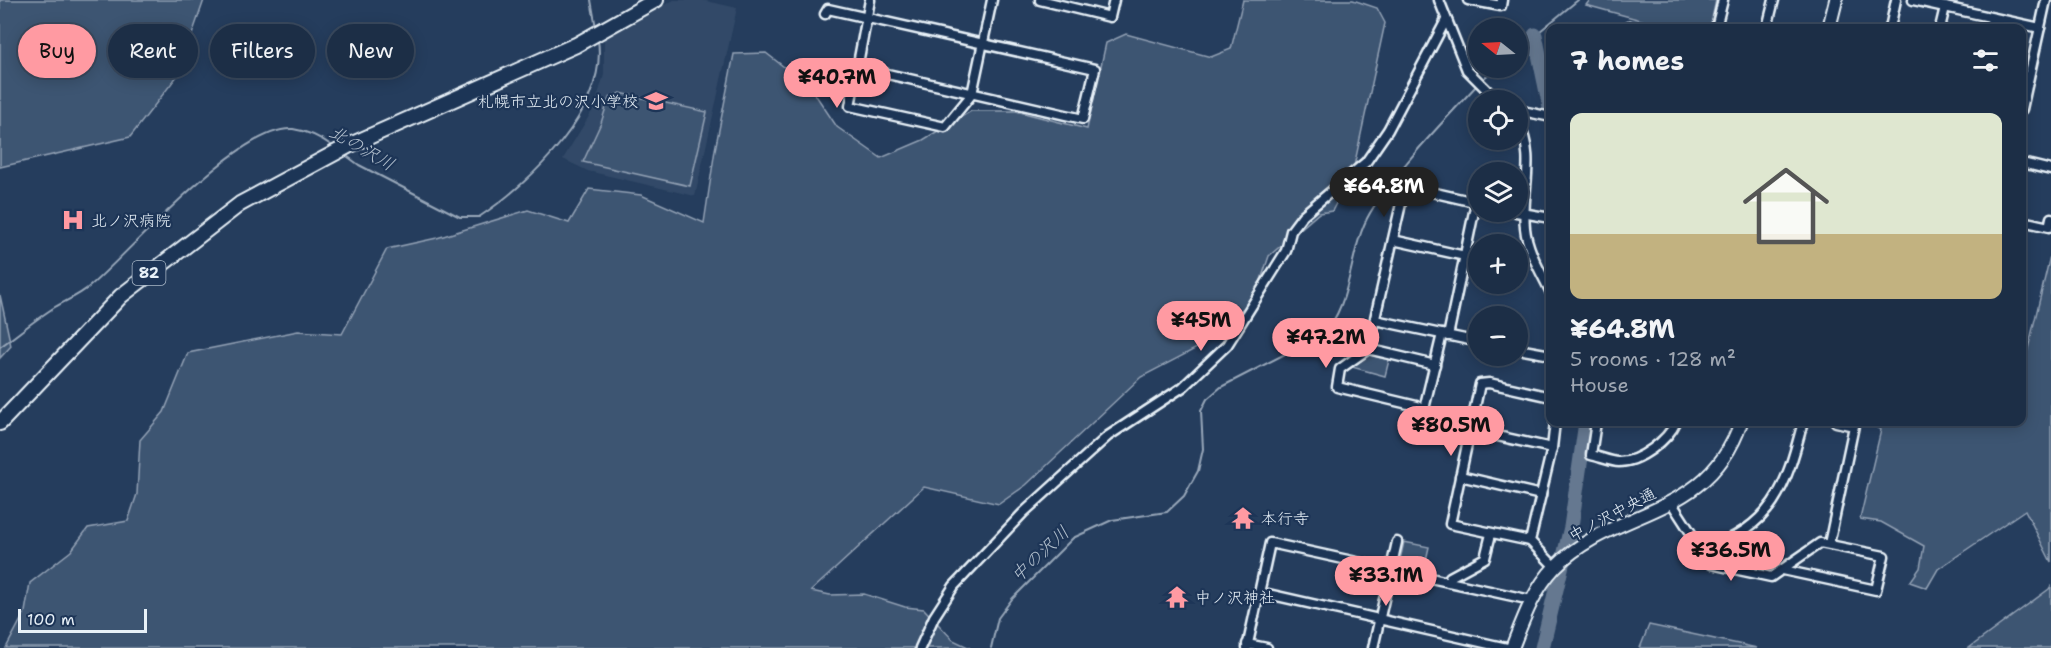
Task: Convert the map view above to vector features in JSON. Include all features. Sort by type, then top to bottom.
[{"type":"main road","name":"82","points":[[0,423],[121,296],[240,204],[348,146],[591,37],[656,0]]},
{"type":"street","points":[[870,0],[850,106],[945,127],[972,94],[992,0]]},
{"type":"street","points":[[1040,0],[1110,17],[1114,0]]},
{"type":"street","points":[[1439,0],[1467,70],[1486,90]]},
{"type":"street","points":[[1468,0],[1501,6],[1502,0]]},
{"type":"street","points":[[1717,24],[1723,0]]},
{"type":"street","points":[[1768,24],[1774,0]]},
{"type":"street","points":[[1830,24],[1836,0]]},
{"type":"street","points":[[1891,24],[1896,0]]},
{"type":"street","points":[[1913,0],[2021,24]]},
{"type":"street","points":[[2026,91],[2046,0]]},
{"type":"street","points":[[1941,24],[1945,7]]},
{"type":"street","points":[[825,15],[828,9],[1095,69],[1083,119],[857,67]]},
{"type":"street","points":[[1991,24],[1992,18]]},
{"type":"street","points":[[920,648],[934,617],[954,586],[1023,513],[1108,436],[1183,387],[1227,345],[1286,251],[1291,231],[1304,215],[1366,162],[1389,130],[1446,20]]},
{"type":"street","points":[[2026,25],[2040,28]]},
{"type":"street","points":[[1528,112],[1546,116]]},
{"type":"street","points":[[2026,164],[2051,170]]},
{"type":"street","points":[[1425,408],[1337,387],[1340,369],[1368,349],[1405,186],[1468,201]]},
{"type":"street","points":[[1528,213],[1546,217]]},
{"type":"street","points":[[2026,221],[2049,227],[2051,218]]},
{"type":"street","points":[[1419,430],[1473,222]]},
{"type":"street","points":[[1523,222],[1546,281]]},
{"type":"street","points":[[1393,240],[1465,256]]},
{"type":"street","points":[[1375,320],[1468,340]]},
{"type":"street","points":[[1368,349],[1435,365]]},
{"type":"street","points":[[1528,351],[1546,355]]},
{"type":"street","points":[[1546,396],[1489,383],[1480,384],[1450,524],[1530,541],[1555,567]]},
{"type":"street","points":[[1530,541],[1552,448],[1555,426]]},
{"type":"street","points":[[1595,426],[1591,455],[1619,462],[1634,458],[1660,443],[1673,426]]},
{"type":"street","name":"中ノ沢中央通","points":[[1512,648],[1532,600],[1555,567],[1585,545],[1695,488],[1724,457],[1739,426]]},
{"type":"street","points":[[1702,551],[1743,532],[1760,518],[1790,474],[1802,426]]},
{"type":"street","points":[[1829,544],[1854,426]]},
{"type":"street","points":[[1470,430],[1552,448]]},
{"type":"street","points":[[1460,476],[1541,495]]},
{"type":"street","points":[[1671,502],[1711,564],[1771,577],[1820,543],[1884,556],[1876,590],[1783,570]]},
{"type":"street","points":[[1448,582],[1450,577],[1485,558],[1491,534]]},
{"type":"street","points":[[1373,648],[1397,542]]},
{"type":"street","points":[[1267,648],[1247,646],[1270,543],[1532,600]]},
{"type":"street","points":[[1259,592],[1507,648]]},
{"type":"shaded area","points":[[0,0],[204,0],[196,24],[108,24],[108,78],[176,78],[130,137],[0,167]]},
{"type":"shaded area","name":"札幌市立北の沢小学校","points":[[674,0],[702,0],[737,8],[695,196],[588,171],[563,159],[594,108],[604,75],[604,37]]},
{"type":"shaded area","points":[[1243,0],[1353,0],[1377,8],[1385,23],[1353,171],[1332,211],[1319,213],[1269,256],[1255,298],[1199,347],[1141,377],[1026,485],[999,504],[924,487],[811,591],[830,595],[864,594],[905,607],[924,609],[953,640],[970,648],[6,648],[25,612],[30,583],[71,551],[88,528],[128,521],[137,494],[140,440],[164,412],[188,353],[298,331],[342,334],[387,249],[437,238],[528,210],[569,223],[589,189],[641,195],[704,223],[715,150],[734,54],[766,53],[811,88],[837,127],[881,158],[923,140],[971,111],[1016,111],[1087,129],[1106,43],[1126,34],[1211,57],[1231,49]]},
{"type":"shaded area","points":[[1590,0],[1716,0],[1711,24],[1655,24],[1586,5]]},
{"type":"shaded area","points":[[620,93],[707,112],[690,186],[583,162],[601,123],[609,98]]},
{"type":"shaded area","points":[[2051,252],[2051,562],[2025,510],[1938,569],[1927,588],[1910,582],[1920,568],[1924,546],[1881,522],[1860,519],[1881,430],[1874,426],[2026,426],[2026,357]]},
{"type":"shaded area","points":[[0,295],[11,346],[0,358]]},
{"type":"shaded area","points":[[1370,355],[1389,360],[1385,376],[1352,367]]},
{"type":"shaded area","points":[[1404,542],[1429,547],[1424,569],[1399,564]]},
{"type":"shaded area","points":[[2051,586],[2051,648],[1969,648],[2049,589]]},
{"type":"shaded area","points":[[1649,625],[1757,648],[1640,648]]},
{"type":"waterway","name":"北の沢川","points":[[591,0],[596,28]]},
{"type":"waterway","name":"中の沢川","points":[[1549,24],[1578,0]]},
{"type":"waterway","name":"中の沢川","points":[[1528,41],[1546,26]]},
{"type":"waterway","points":[[1535,35],[1546,88]]},
{"type":"waterway","name":"北の沢川","points":[[344,154],[359,165],[460,217],[479,217],[521,185],[562,141],[591,92],[598,66],[598,40]]},
{"type":"waterway","name":"中の沢川","points":[[1481,81],[1484,78]]},
{"type":"waterway","name":"中の沢川","points":[[991,648],[998,618],[1012,599],[1073,538],[1112,520],[1167,512],[1184,496],[1198,471],[1203,449],[1201,411],[1207,399],[1221,387],[1322,335],[1332,323],[1339,309],[1363,228],[1370,213],[1406,164],[1477,85]]},
{"type":"waterway","name":"北の沢川","points":[[0,347],[55,307],[86,289],[187,193],[244,147],[270,133],[293,129],[315,136],[334,147]]},
{"type":"waterway","points":[[1542,648],[1571,527],[1585,426]]},
{"type":"place","name":"札幌市立北の沢小学校","points":[[656,101]]},
{"type":"place","name":"北ノ沢病院","points":[[73,220]]},
{"type":"place","name":"本行寺","points":[[1243,518]]},
{"type":"place","name":"中ノ沢神社","points":[[1177,597]]}]
